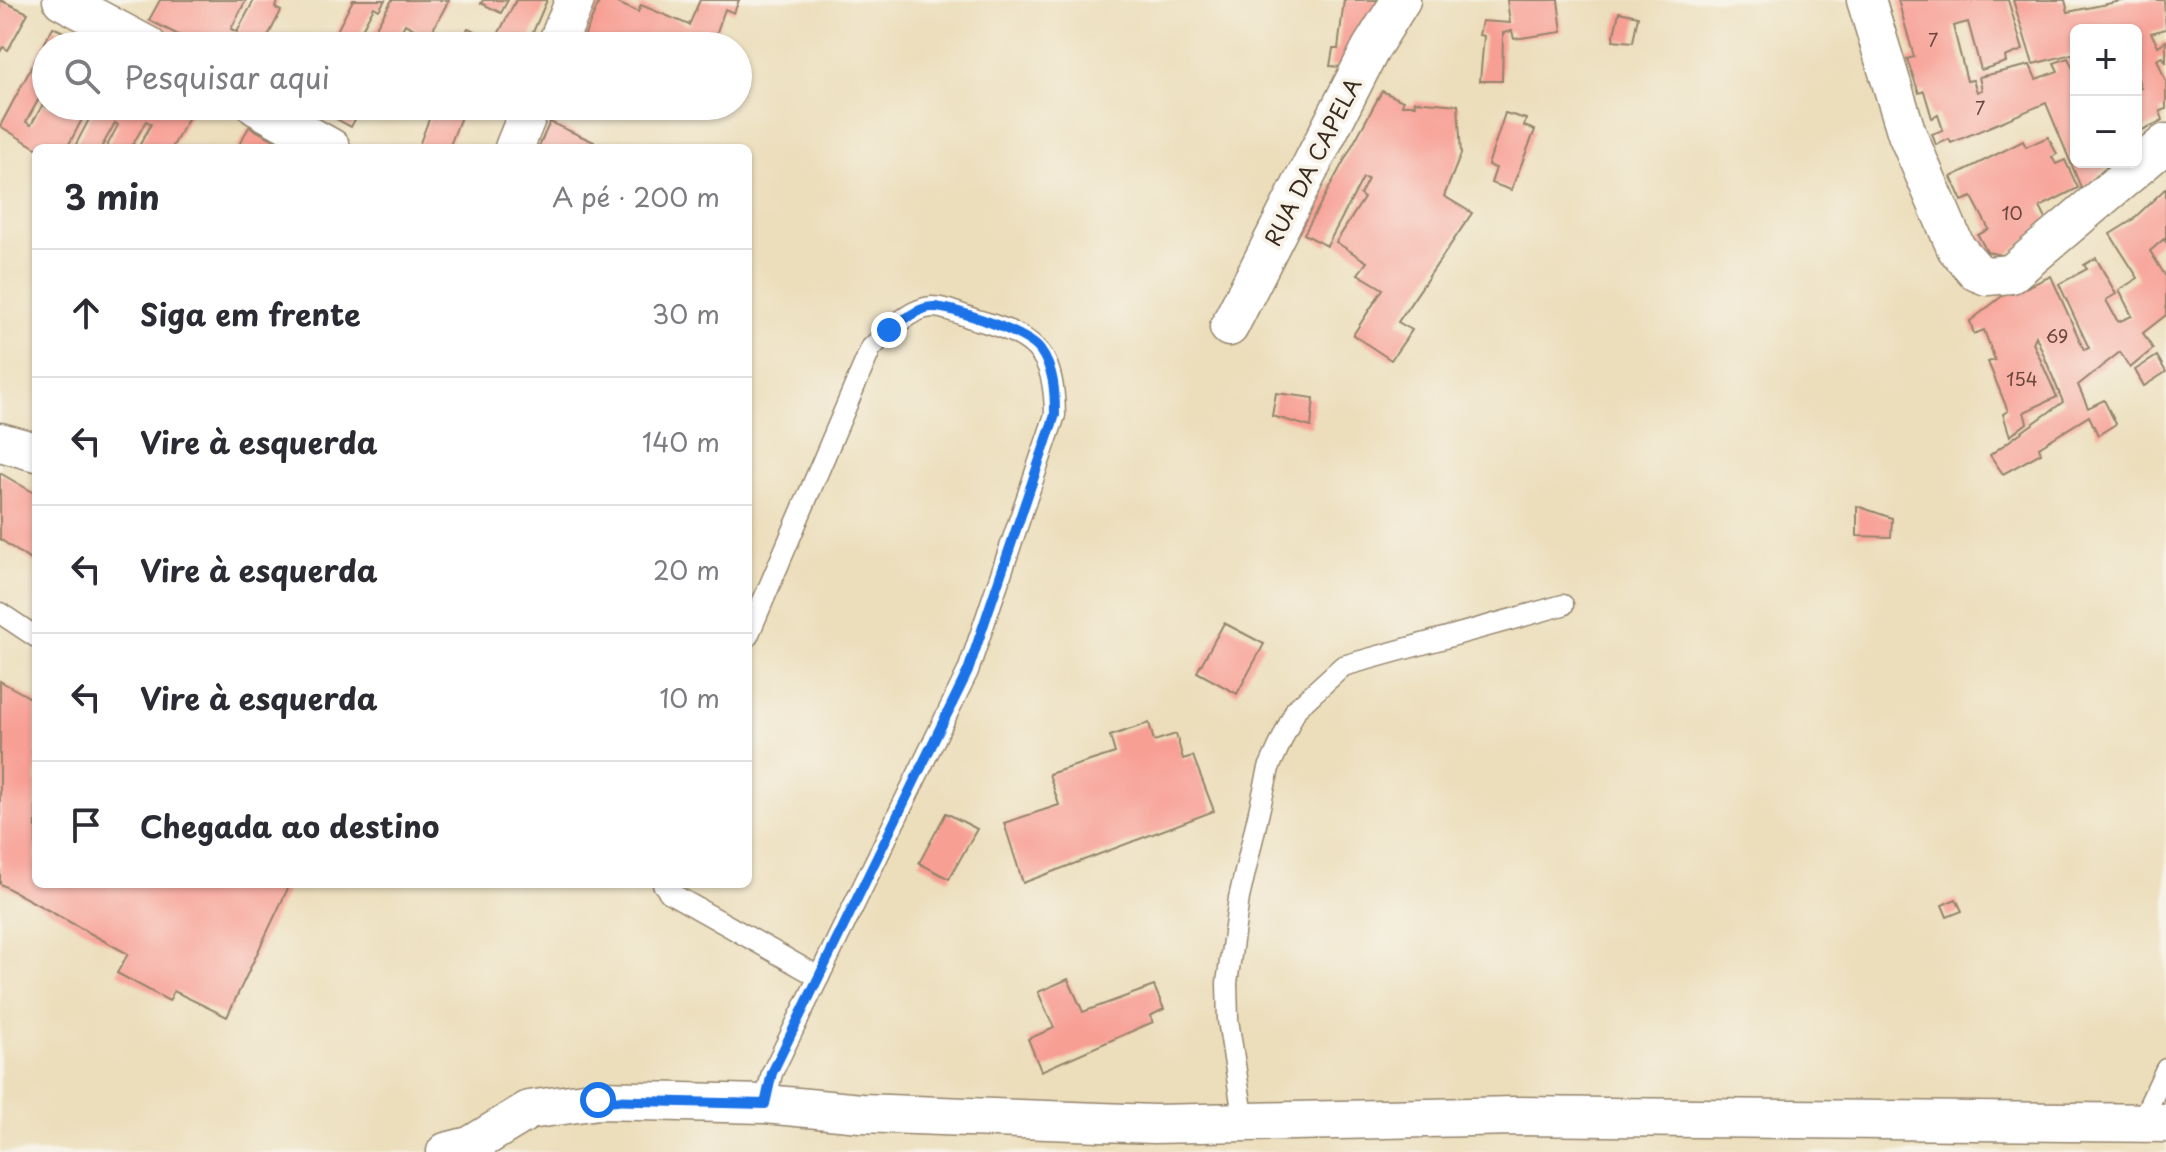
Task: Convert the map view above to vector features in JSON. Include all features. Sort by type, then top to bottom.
[{"type":"street","points":[[62,0],[122,32]]},
{"type":"street","points":[[562,32],[575,0]]},
{"type":"street","name":"RUA DA CAPELA","points":[[1229,327],[1371,48],[1401,0]]},
{"type":"street","points":[[1866,0],[1907,134],[1956,248],[1977,272],[1987,276],[2011,274],[2166,143]]},
{"type":"street","points":[[281,120],[324,144]]},
{"type":"street","points":[[516,144],[525,120]]},
{"type":"street","points":[[0,442],[32,451]]},
{"type":"street","points":[[446,1152],[470,1146],[529,1110],[598,1100],[765,1104],[907,1115],[1154,1124],[1516,1116],[2154,1122]]},
{"type":"lane","points":[[752,627],[871,348],[880,339],[915,312],[932,307],[1016,331],[1038,346],[1055,384],[1055,415],[983,633],[772,1073],[765,1104]]},
{"type":"lane","points":[[1244,1122],[1228,1020],[1227,983],[1239,898],[1269,768],[1296,709],[1343,666],[1563,605]]},
{"type":"lane","points":[[0,613],[32,634]]},
{"type":"lane","points":[[666,888],[819,977]]},
{"type":"lane","points":[[2154,1122],[2166,1069]]},
{"type":"building","points":[[0,0],[28,13],[8,50],[3,47],[0,52]]},
{"type":"building","points":[[160,0],[246,0],[231,29],[237,32],[173,32],[149,20]]},
{"type":"building","points":[[254,0],[279,0],[275,8],[281,11],[270,32],[237,32]]},
{"type":"building","points":[[353,0],[385,0],[379,10],[374,7],[361,32],[336,32]]},
{"type":"building","points":[[392,0],[449,0],[432,32],[420,32],[405,24],[401,32],[373,32]]},
{"type":"building","points":[[483,0],[508,0],[501,13],[481,3]]},
{"type":"building","points":[[516,0],[547,0],[533,32],[499,32]]},
{"type":"building","points":[[600,0],[618,0],[617,3],[638,12],[641,5],[689,25],[700,0],[739,0],[734,13],[725,9],[717,32],[586,32]]},
{"type":"building","points":[[1344,0],[1380,0],[1353,68],[1330,66],[1333,49],[1338,49]]},
{"type":"building","points":[[1507,0],[1558,0],[1562,32],[1514,39],[1512,31],[1503,33],[1502,81],[1480,81],[1484,36],[1479,35],[1482,21],[1510,23]]},
{"type":"building","points":[[1898,0],[2008,0],[2023,50],[2005,57],[2006,62],[1981,70],[1968,22],[1953,26],[1967,81],[1973,80],[1977,92],[1982,90],[1979,77],[2030,65],[2036,79],[2058,71],[2054,63],[2068,58],[2070,161],[2046,103],[1951,143],[1949,139],[1936,145],[1932,134],[1943,130],[1938,115],[1932,118],[1924,91],[1919,93],[1907,59],[1914,57]]},
{"type":"building","points":[[2013,0],[2065,0],[2068,12],[2126,0],[2164,0],[2166,29],[2151,33],[2158,46],[2166,41],[2166,63],[2163,57],[2157,59],[2166,82],[2166,109],[2160,111],[2163,120],[2142,130],[2142,24],[2070,24],[2070,55],[2033,64]]},
{"type":"building","points":[[1619,12],[1638,16],[1633,42],[1613,40]]},
{"type":"building","points":[[32,66],[32,111],[26,122],[31,125],[34,120],[82,120],[69,144],[32,146],[0,126]]},
{"type":"building","points":[[1382,91],[1403,101],[1402,105],[1415,105],[1414,101],[1458,105],[1461,154],[1444,196],[1472,213],[1398,322],[1412,330],[1391,360],[1353,335],[1383,289],[1358,274],[1367,262],[1336,242],[1364,198],[1360,195],[1368,179],[1363,178],[1327,246],[1304,234]]},
{"type":"building","points":[[1505,113],[1526,119],[1524,126],[1535,130],[1511,190],[1491,183],[1496,168],[1488,165]]},
{"type":"building","points":[[89,120],[187,120],[174,144],[140,144],[151,124],[146,121],[133,144],[108,144],[118,125],[115,123],[103,144],[76,144]]},
{"type":"building","points":[[338,120],[355,120],[351,127]]},
{"type":"building","points":[[429,120],[460,120],[451,144],[420,144]]},
{"type":"building","points":[[550,122],[594,142],[593,144],[540,144]]},
{"type":"building","points":[[249,127],[282,144],[239,144]]},
{"type":"building","points":[[2048,137],[2057,154],[2052,157],[2056,164],[2065,160],[2078,188],[2040,207],[2047,221],[2007,256],[1987,252],[1978,235],[1989,229],[1972,197],[1962,201],[1951,177],[2023,141],[2026,147]]},
{"type":"building","points":[[2073,168],[2107,168],[2082,190]]},
{"type":"building","points":[[2166,188],[2166,242],[2164,239],[2150,251],[2166,277],[2166,315],[2143,333],[2153,349],[2130,368],[2120,352],[2078,385],[2088,408],[2104,400],[2116,424],[2098,435],[2089,416],[2039,447],[2041,453],[2003,474],[1990,455],[2063,402],[2036,336],[2033,343],[2057,397],[2024,412],[2027,423],[2010,436],[2003,414],[2008,411],[1988,362],[1995,360],[1984,330],[1974,334],[1970,321],[2010,290],[2012,294],[2051,276],[2084,350],[2089,348],[2059,284],[2087,269],[2084,265],[2096,258],[2116,294],[2106,300],[2118,322],[2132,316],[2119,290],[2138,278],[2110,234],[2131,221]]},
{"type":"building","points":[[2157,356],[2166,372],[2144,386],[2135,370]]},
{"type":"building","points":[[1276,393],[1314,398],[1311,427],[1272,416]]},
{"type":"building","points":[[0,473],[32,492],[32,561],[0,539]]},
{"type":"building","points":[[1857,506],[1892,518],[1891,537],[1857,536]]},
{"type":"building","points":[[1224,623],[1264,644],[1237,694],[1197,672]]},
{"type":"building","points":[[0,681],[32,699],[32,888],[288,888],[227,1017],[174,991],[169,1001],[117,973],[128,954],[0,884]]},
{"type":"building","points":[[1149,723],[1154,741],[1176,734],[1183,759],[1193,756],[1214,811],[1023,883],[1004,823],[1059,805],[1049,774],[1115,753],[1110,736]]},
{"type":"building","points":[[946,813],[977,829],[949,879],[919,863]]},
{"type":"building","points":[[1956,899],[1962,911],[1947,917],[1942,905]]},
{"type":"building","points":[[1068,979],[1083,1012],[1154,986],[1164,1009],[1150,1016],[1153,1022],[1041,1071],[1028,1039],[1054,1028],[1038,992]]},
{"type":"route","points":[[598,1100],[765,1104],[772,1073],[968,671],[983,633],[1055,415],[1055,384],[1048,362],[1038,346],[1016,331],[932,307],[915,312],[889,330]]}]
